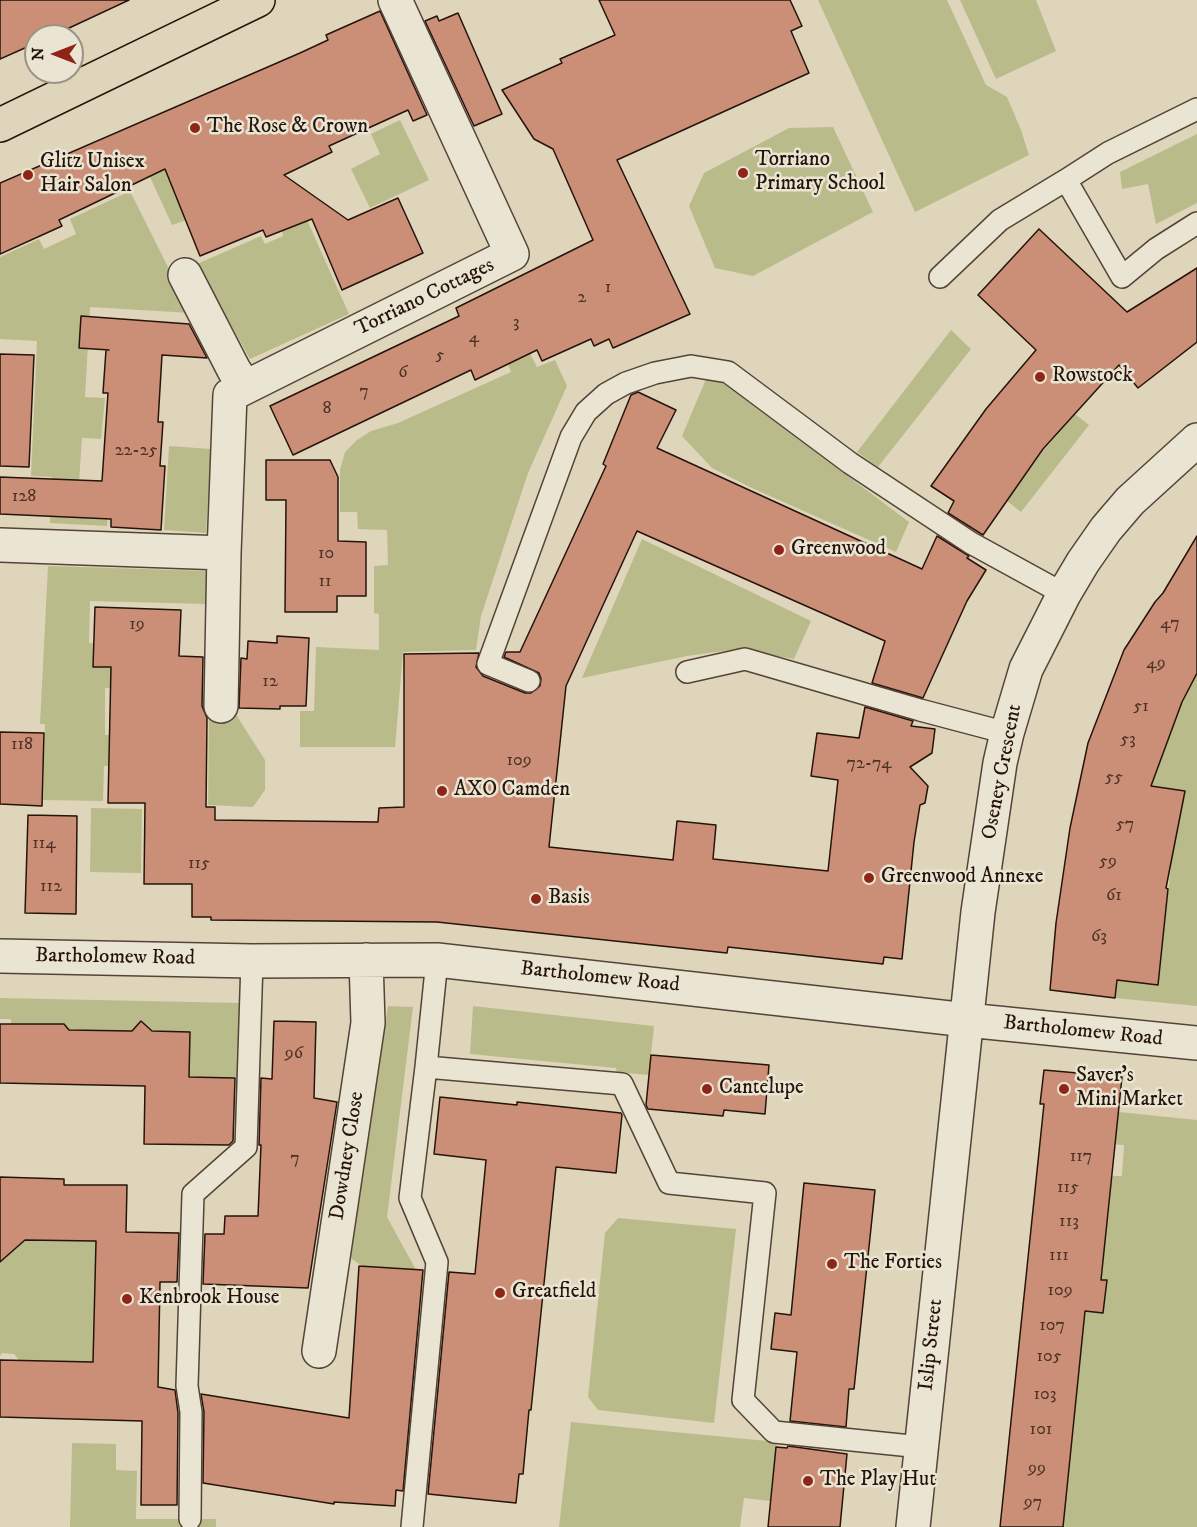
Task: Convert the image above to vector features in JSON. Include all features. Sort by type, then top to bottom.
[{"type":"main road","points":[[2,125],[258,0]]},
{"type":"street","name":"Torriano Cottages","points":[[221,705],[230,395],[512,254],[395,0]]},
{"type":"street","points":[[184,275],[245,387]]},
{"type":"street","name":"Oseney Crescent","points":[[967,1020],[978,912],[1000,763],[1006,733],[1026,669],[1064,594],[1106,529],[1130,501],[1197,440]]},
{"type":"street","points":[[0,545],[224,553]]},
{"type":"street","name":"Bartholomew Road","points":[[0,956],[252,961],[436,960],[967,1020],[1197,1043]]},
{"type":"street","name":"Dowdney Close","points":[[318,1351],[368,1023],[366,960]]},
{"type":"street","name":"Islip Street","points":[[912,1527],[967,1020]]},
{"type":"lane","points":[[940,277],[1000,220],[1108,153],[1197,109]]},
{"type":"lane","points":[[1066,180],[1122,277],[1156,249],[1197,223]]},
{"type":"lane","points":[[529,681],[488,664],[571,437],[586,412],[606,394],[626,383],[655,373],[692,366],[728,372],[850,463],[971,543],[1064,594]]},
{"type":"lane","points":[[687,672],[745,659],[1006,733]]},
{"type":"lane","points":[[412,1527],[437,1262],[410,1198],[436,960]]},
{"type":"lane","points":[[190,1519],[191,1412],[188,1386],[192,1194],[246,1147],[252,961]]},
{"type":"lane","points":[[426,1067],[622,1084],[669,1183],[765,1193],[743,1400],[774,1432],[921,1447]]},
{"type":"green space","points":[[818,0],[947,0],[986,85],[1007,97],[1029,155],[915,212]]},
{"type":"green space","points":[[960,0],[1036,0],[1056,51],[996,79]]},
{"type":"green space","points":[[400,120],[429,180],[370,208],[351,169],[380,154],[371,134]]},
{"type":"green space","points":[[833,127],[873,212],[753,276],[715,268],[689,206],[704,173],[789,128]]},
{"type":"green space","points":[[1197,134],[1197,203],[1156,224],[1148,184],[1122,189],[1120,172]]},
{"type":"green space","points":[[176,165],[198,216],[172,225],[150,177]]},
{"type":"green space","points":[[130,191],[191,313],[90,307],[85,397],[105,398],[101,439],[82,438],[79,483],[111,485],[107,526],[50,523],[52,477],[31,476],[37,341],[0,339],[0,257],[39,239],[44,249],[76,234],[70,219]]},
{"type":"green space","points":[[307,220],[349,314],[250,359],[197,264],[261,236],[265,244],[283,236],[282,230]]},
{"type":"green space","points":[[951,330],[971,349],[878,467],[857,452]]},
{"type":"green space","points":[[526,346],[537,367],[555,360],[567,386],[528,473],[481,616],[476,650],[403,652],[395,747],[300,747],[300,711],[314,711],[316,647],[379,650],[379,614],[374,613],[374,566],[388,565],[387,530],[358,529],[357,512],[340,512],[340,470],[345,452],[371,431],[398,423],[511,372],[505,356]]},
{"type":"green space","points":[[709,372],[909,522],[896,552],[712,468],[682,436]]},
{"type":"green space","points":[[1075,414],[1089,425],[1021,512],[1007,501],[1043,451]]},
{"type":"green space","points":[[169,446],[211,449],[206,533],[164,530]]},
{"type":"green space","points":[[642,539],[811,621],[794,659],[738,649],[687,656],[582,678]]},
{"type":"green space","points":[[48,566],[208,571],[208,604],[90,601],[89,643],[126,645],[125,688],[105,688],[105,735],[161,737],[161,767],[104,766],[103,801],[43,800],[45,724],[40,724]]},
{"type":"green space","points":[[1197,673],[1197,1006],[1115,998],[1117,980],[1158,985],[1171,865],[1146,785]]},
{"type":"green space","points":[[209,710],[233,710],[265,760],[265,790],[253,807],[208,805]]},
{"type":"green space","points":[[91,808],[142,809],[141,873],[90,872]]},
{"type":"green space","points":[[0,998],[240,1003],[237,1077],[189,1077],[190,1032],[152,1031],[137,1026],[132,1031],[69,1030],[64,1024],[55,1024],[49,1029],[11,1028],[11,1019],[0,1019]]},
{"type":"green space","points":[[388,1006],[413,1007],[387,1217],[416,1270],[362,1266],[348,1256]]},
{"type":"green space","points":[[473,1006],[654,1026],[649,1075],[617,1072],[616,1068],[470,1054]]},
{"type":"green space","points":[[1109,1111],[1197,1120],[1197,1527],[1063,1527],[1085,1311],[1103,1313],[1106,1292],[1087,1290],[1105,1242],[1109,1209],[1102,1176],[1122,1176],[1124,1145],[1106,1144]]},
{"type":"green space","points":[[618,1218],[736,1229],[714,1423],[598,1410],[588,1397],[605,1233]]},
{"type":"green space","points":[[0,1239],[96,1241],[93,1362],[19,1360],[14,1354],[2,1353],[0,1356]]},
{"type":"green space","points":[[571,1422],[777,1442],[770,1501],[744,1498],[740,1527],[559,1527]]},
{"type":"green space","points":[[72,1443],[116,1444],[116,1470],[137,1471],[136,1519],[216,1519],[216,1527],[70,1527]]},
{"type":"building","points":[[0,0],[129,0],[78,24],[24,24],[24,48],[0,59]]},
{"type":"building","points":[[599,0],[790,0],[802,26],[791,31],[809,73],[617,160],[690,314],[613,348],[609,339],[594,346],[591,339],[542,361],[537,350],[475,380],[471,370],[293,455],[270,406],[459,316],[456,308],[593,240],[553,149],[534,139],[502,90],[562,63],[560,59],[615,35]]},
{"type":"building","points":[[380,11],[427,115],[413,121],[408,110],[329,146],[332,152],[284,175],[348,220],[398,198],[423,253],[342,290],[312,219],[266,237],[263,230],[200,256],[165,169],[59,220],[62,226],[0,254],[0,183],[300,53],[328,40],[326,35]]},
{"type":"building","points":[[458,13],[502,114],[474,126],[425,21],[437,16],[439,21]]},
{"type":"building","name":"Rowstock","points":[[1039,229],[1127,312],[1197,268],[1197,342],[1138,388],[1119,365],[1043,449],[983,535],[948,513],[954,501],[931,486],[986,409],[1036,350],[978,295]]},
{"type":"building","points":[[81,316],[189,324],[207,358],[162,355],[158,422],[163,422],[160,466],[165,466],[161,530],[111,527],[111,519],[0,514],[0,477],[102,481],[108,393],[103,393],[106,350],[109,350],[79,348]]},
{"type":"building","points":[[0,354],[34,355],[29,467],[0,466]]},
{"type":"building","points":[[638,392],[676,410],[657,448],[922,569],[937,536],[969,556],[967,558],[986,570],[967,601],[923,698],[872,683],[885,641],[637,531],[566,686],[549,847],[673,860],[677,821],[716,825],[713,859],[828,871],[838,780],[811,776],[817,733],[859,738],[865,707],[913,721],[911,726],[935,729],[932,753],[910,767],[928,786],[925,803],[920,805],[914,842],[902,959],[884,957],[883,964],[728,947],[727,953],[437,922],[211,920],[211,917],[192,917],[192,884],[144,884],[145,803],[108,803],[111,667],[93,667],[95,607],[181,610],[179,656],[203,657],[202,706],[207,718],[206,807],[215,807],[215,820],[378,822],[379,808],[404,807],[404,654],[479,653],[476,667],[483,676],[525,693],[531,693],[540,686],[539,673],[504,657],[506,652],[520,652],[606,466],[603,464],[631,395]]},
{"type":"building","points":[[266,460],[330,460],[338,477],[338,541],[366,542],[366,596],[337,596],[337,612],[285,612],[286,500],[266,500]]},
{"type":"building","points":[[1197,536],[1197,673],[1182,702],[1151,786],[1185,791],[1166,888],[1168,889],[1158,985],[1117,980],[1115,998],[1050,990],[1056,923],[1070,828],[1088,743],[1124,650],[1163,593]]},
{"type":"building","points":[[277,636],[309,638],[306,706],[280,706],[280,709],[239,708],[241,658],[247,659],[248,641],[277,643]]},
{"type":"building","points":[[0,732],[44,733],[42,806],[0,804]]},
{"type":"building","points":[[28,815],[77,816],[76,914],[25,913]]},
{"type":"building","points":[[141,1021],[152,1031],[190,1032],[189,1077],[235,1078],[233,1141],[229,1145],[144,1144],[145,1086],[0,1083],[0,1024],[64,1024],[69,1030],[132,1031]]},
{"type":"building","points":[[274,1021],[316,1022],[314,1098],[337,1102],[308,1288],[203,1284],[205,1234],[224,1234],[225,1216],[258,1216],[261,1078],[272,1079]]},
{"type":"building","name":"Cantelupe","points":[[651,1055],[769,1065],[765,1114],[724,1110],[723,1116],[648,1109],[646,1105]]},
{"type":"building","points":[[1044,1070],[1122,1077],[1101,1280],[1107,1280],[1103,1313],[1085,1311],[1063,1527],[1000,1527],[1044,1104],[1040,1104]]},
{"type":"building","name":"Greatfield","points":[[440,1097],[517,1105],[517,1102],[621,1113],[622,1115],[616,1173],[556,1167],[531,1410],[529,1410],[523,1474],[519,1474],[516,1503],[428,1494],[449,1272],[475,1274],[486,1160],[434,1154]]},
{"type":"building","name":"Kenbrook House","points":[[0,1177],[64,1179],[64,1185],[127,1185],[126,1232],[179,1233],[177,1282],[160,1282],[158,1387],[175,1390],[178,1413],[177,1505],[141,1505],[142,1421],[0,1417],[0,1360],[93,1362],[96,1241],[25,1240],[0,1262]]},
{"type":"building","name":"The Forties","points":[[804,1183],[875,1190],[854,1389],[849,1389],[846,1427],[790,1421],[797,1352],[771,1349],[775,1313],[791,1315]]},
{"type":"building","points":[[359,1266],[423,1270],[403,1491],[396,1490],[395,1506],[334,1502],[334,1504],[203,1483],[204,1412],[201,1394],[349,1418]]},
{"type":"building","name":"The Play Hut","points":[[788,1446],[847,1454],[840,1527],[768,1527],[776,1447],[787,1448]]},
{"type":"place","name":"The Rose & Crown","points":[[195,128]]},
{"type":"place","name":"Torriano Primary School","points":[[743,173]]},
{"type":"place","name":"Glitz Unisex Hair Salon","points":[[28,175]]},
{"type":"place","name":"Rowstock","points":[[1040,377]]},
{"type":"place","name":"Greenwood","points":[[779,550]]},
{"type":"place","name":"AXO Camden","points":[[442,791]]},
{"type":"place","name":"Greenwood Annexe","points":[[869,878]]},
{"type":"place","name":"Basis","points":[[536,899]]},
{"type":"place","name":"Cantelupe","points":[[707,1089]]},
{"type":"place","name":"Saver's Mini Market","points":[[1064,1089]]},
{"type":"place","name":"The Forties","points":[[832,1264]]},
{"type":"place","name":"Greatfield","points":[[500,1293]]},
{"type":"place","name":"Kenbrook House","points":[[127,1299]]},
{"type":"place","name":"The Play Hut","points":[[808,1481]]}]
